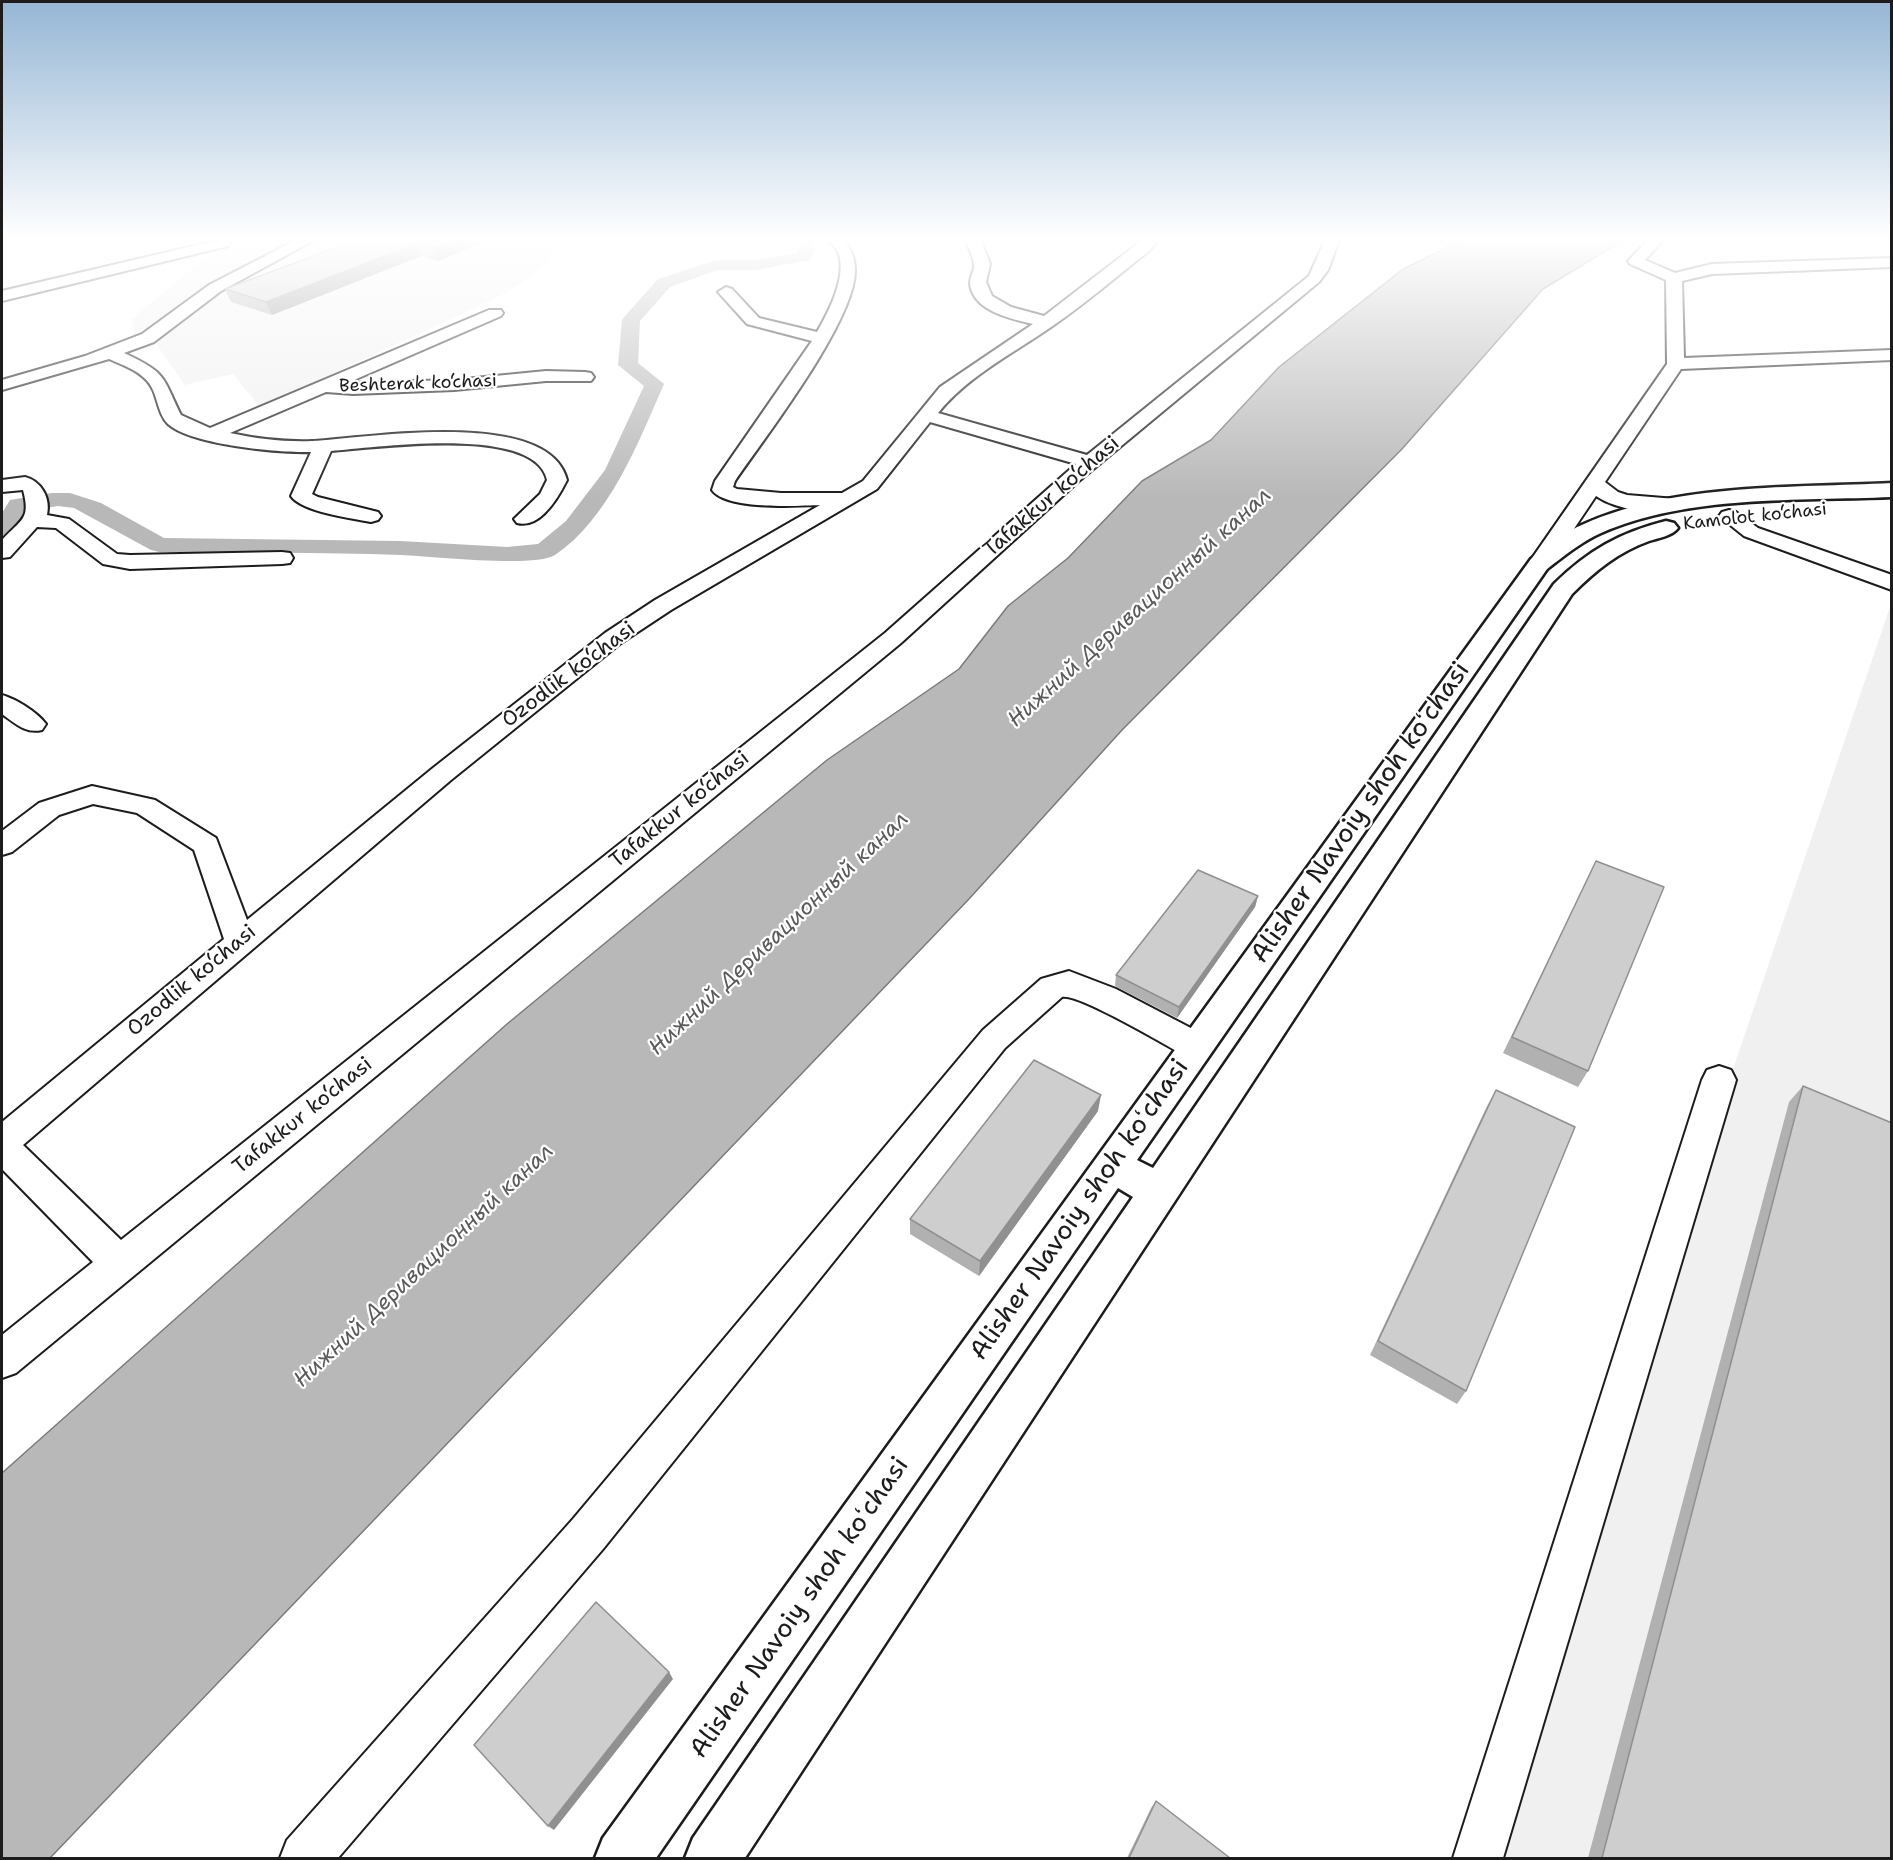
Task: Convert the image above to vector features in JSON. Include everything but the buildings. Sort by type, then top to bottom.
[{"type":"main road","name":"Alisher Navoiy shoh koʻchasi","points":[[623,1858],[1539,564],[1568,541],[1600,525],[1682,504],[1719,499],[1892,490]]},
{"type":"main road","name":"Kamolot ko‘chasi","points":[[1591,561],[1610,548],[1632,538],[1667,528],[1730,516],[1892,506]]},
{"type":"main road","name":"Alisher Navoiy shoh koʻchasi","points":[[713,1858],[1563,589],[1591,561]]},
{"type":"main road","points":[[1113,1165],[1160,1192]]},
{"type":"street","points":[[2,385],[111,353],[148,338],[166,325]]},
{"type":"street","name":"Beshterak ko‘chasi","points":[[213,434],[467,325]]},
{"type":"street","points":[[768,325],[823,339]]},
{"type":"street","points":[[830,325],[823,339],[725,481],[722,490],[729,495],[762,498],[845,499]]},
{"type":"street","name":"Ozodlik ko‘chasi","points":[[2,1142],[442,774],[613,638],[663,605],[870,485],[946,392],[1043,325]]},
{"type":"street","name":"Tafakkur ko‘chasi","points":[[2,1359],[893,638],[1091,462],[1258,325]]},
{"type":"street","points":[[1539,564],[1676,364],[1675,325]]},
{"type":"street","points":[[111,353],[142,369],[157,381],[174,419],[183,426],[250,444],[322,447],[478,437],[494,438],[520,446],[552,465],[558,480],[549,497],[524,519]]},
{"type":"street","points":[[1676,364],[1892,355]]},
{"type":"street","name":"Beshterak ko‘chasi","points":[[324,386],[353,389],[454,386],[546,376],[585,377]]},
{"type":"street","points":[[925,415],[1091,462]]},
{"type":"street","points":[[322,447],[301,496],[311,502],[371,516]]},
{"type":"street","points":[[1595,482],[1601,492],[1617,498],[1648,504],[1682,504]]},
{"type":"street","points":[[2,504],[11,484],[25,483],[32,487],[35,510],[2,552]]},
{"type":"street","points":[[35,510],[49,520],[62,523],[111,559],[130,562],[282,558]]},
{"type":"street","points":[[1730,516],[1751,532],[1892,583]]},
{"type":"street","points":[[2,703],[33,724]]},
{"type":"street","points":[[2,844],[49,809],[92,795],[145,806],[206,845],[240,941]]},
{"type":"street","points":[[305,1858],[588,1534],[994,1039],[1052,987],[1069,983],[1105,998],[1196,1046]]},
{"type":"street","points":[[1478,1858],[1719,1080]]},
{"type":"street","points":[[2,1147],[120,1264]]},
{"type":"shaded area","points":[[133,325],[438,325],[260,407],[233,374],[185,385],[149,334],[135,337]]},
{"type":"shaded area","points":[[1891,604],[1891,1858],[1465,1858]]},
{"type":"water","name":"Нижний Деривационный канал","points":[[1332,325],[1511,325],[1402,449],[1122,730],[969,899],[50,1858],[2,1858],[2,1473],[507,1024],[827,760],[959,669],[1008,606],[1068,558],[1142,481],[1211,440],[1279,367]]},
{"type":"waterway","points":[[2,529],[18,505],[64,499],[93,508],[159,545],[400,548],[507,554],[545,551],[574,526],[615,471],[654,384],[628,365],[631,325]]}]
